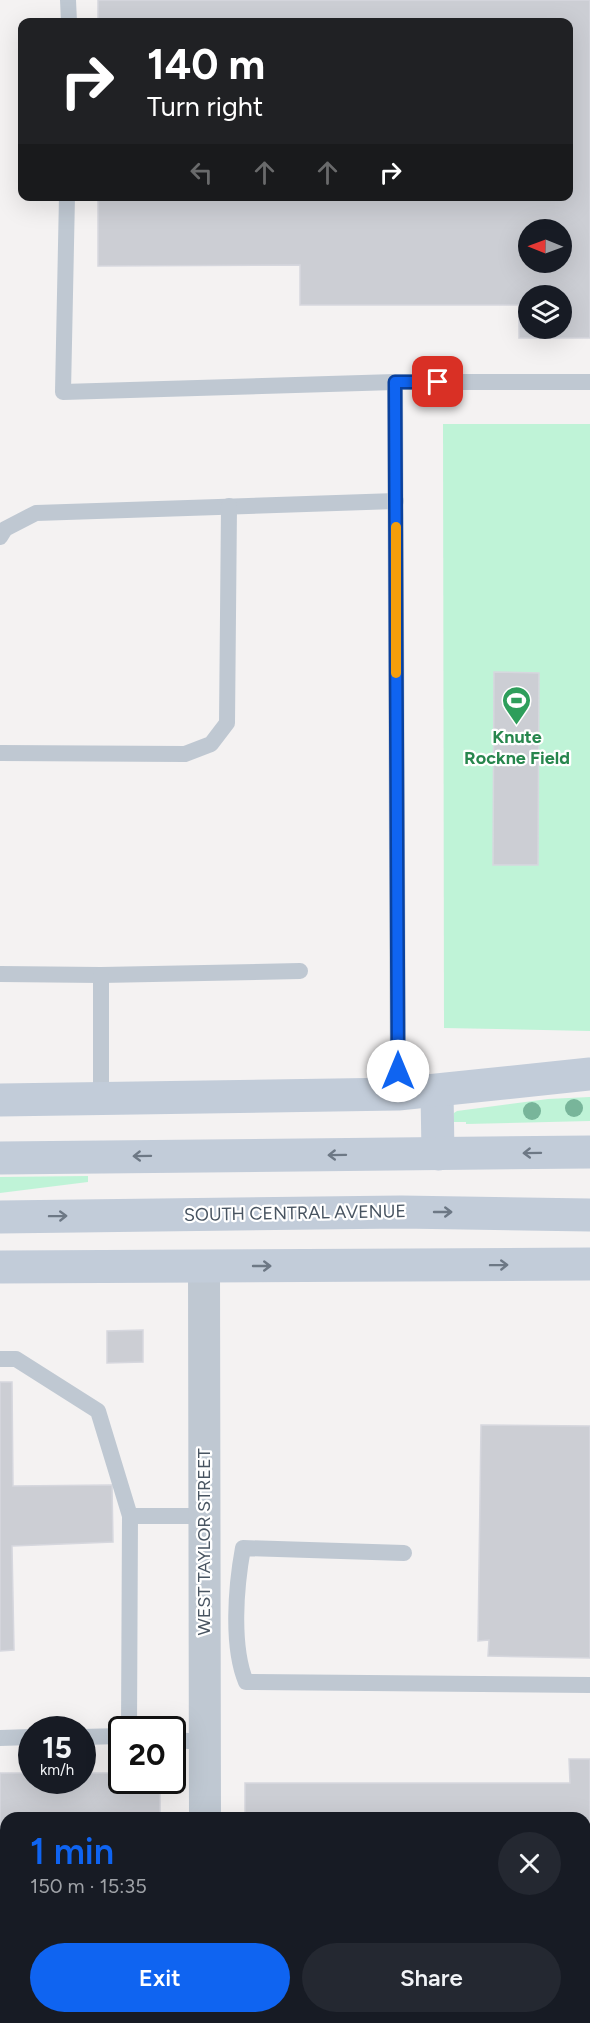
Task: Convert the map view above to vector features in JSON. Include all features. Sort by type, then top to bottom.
[{"type":"main road","points":[[0,1100],[398,1094],[590,1074]]},
{"type":"main road","points":[[437,1090],[438,1154]]},
{"type":"main road","points":[[0,1158],[590,1152]]},
{"type":"main road","name":"SOUTH CENTRAL AVENUE","points":[[0,1216],[401,1212],[590,1215]]},
{"type":"main road","points":[[0,1267],[590,1264]]},
{"type":"street","name":"WEST TAYLOR STREET","points":[[204,1266],[205,1812]]},
{"type":"lane","points":[[68,0],[69,18]]},
{"type":"lane","points":[[67,201],[63,392],[395,382],[590,382]]},
{"type":"lane","points":[[395,382],[398,1094]]},
{"type":"lane","points":[[0,537],[6,529],[36,513],[396,501]]},
{"type":"lane","points":[[0,753],[185,754],[211,744],[227,723],[229,506]]},
{"type":"lane","points":[[0,974],[100,975],[300,971]]},
{"type":"lane","points":[[100,975],[101,1099]]},
{"type":"lane","points":[[0,1359],[16,1359],[98,1411],[130,1516],[129,1716]]},
{"type":"lane","points":[[130,1516],[204,1516]]},
{"type":"lane","points":[[404,1552],[243,1548],[236,1586],[239,1665],[246,1682],[590,1685]]},
{"type":"lane","points":[[0,1738],[18,1737]]},
{"type":"lane","points":[[186,1741],[205,1742]]},
{"type":"green space","name":"Knute Rockne Field","points":[[443,424],[590,424],[590,1031],[444,1028]]},
{"type":"green space","points":[[590,1097],[590,1121],[466,1124],[466,1122],[453,1122],[454,1113],[457,1111],[548,1099]]},
{"type":"green space","points":[[88,1176],[88,1182],[0,1193],[0,1177]]},
{"type":"building","points":[[98,0],[590,0],[590,338],[572,338],[572,285],[518,285],[518,305],[300,305],[300,265],[98,266],[98,201],[573,201],[573,18],[98,18]]},
{"type":"building","points":[[494,672],[539,673],[538,865],[493,865]]},
{"type":"building","points":[[143,1330],[143,1362],[107,1363],[107,1331]]},
{"type":"building","points":[[0,1382],[12,1382],[13,1486],[112,1485],[113,1542],[12,1546],[14,1650],[0,1651]]},
{"type":"building","points":[[481,1425],[590,1426],[590,1658],[488,1656],[489,1640],[478,1641]]},
{"type":"building","points":[[569,1759],[590,1759],[590,1812],[245,1812],[245,1783],[570,1783]]},
{"type":"building","points":[[0,1773],[18,1773],[18,1794],[96,1794],[96,1773],[108,1773],[108,1794],[160,1794],[160,1812],[0,1812]]},
{"type":"slow traffic","points":[[396,527],[396,673]]},
{"type":"place","name":"Knute Rockne Field","points":[[517,726]]},
{"type":"route","points":[[398,1071],[395,382],[438,382]]}]
